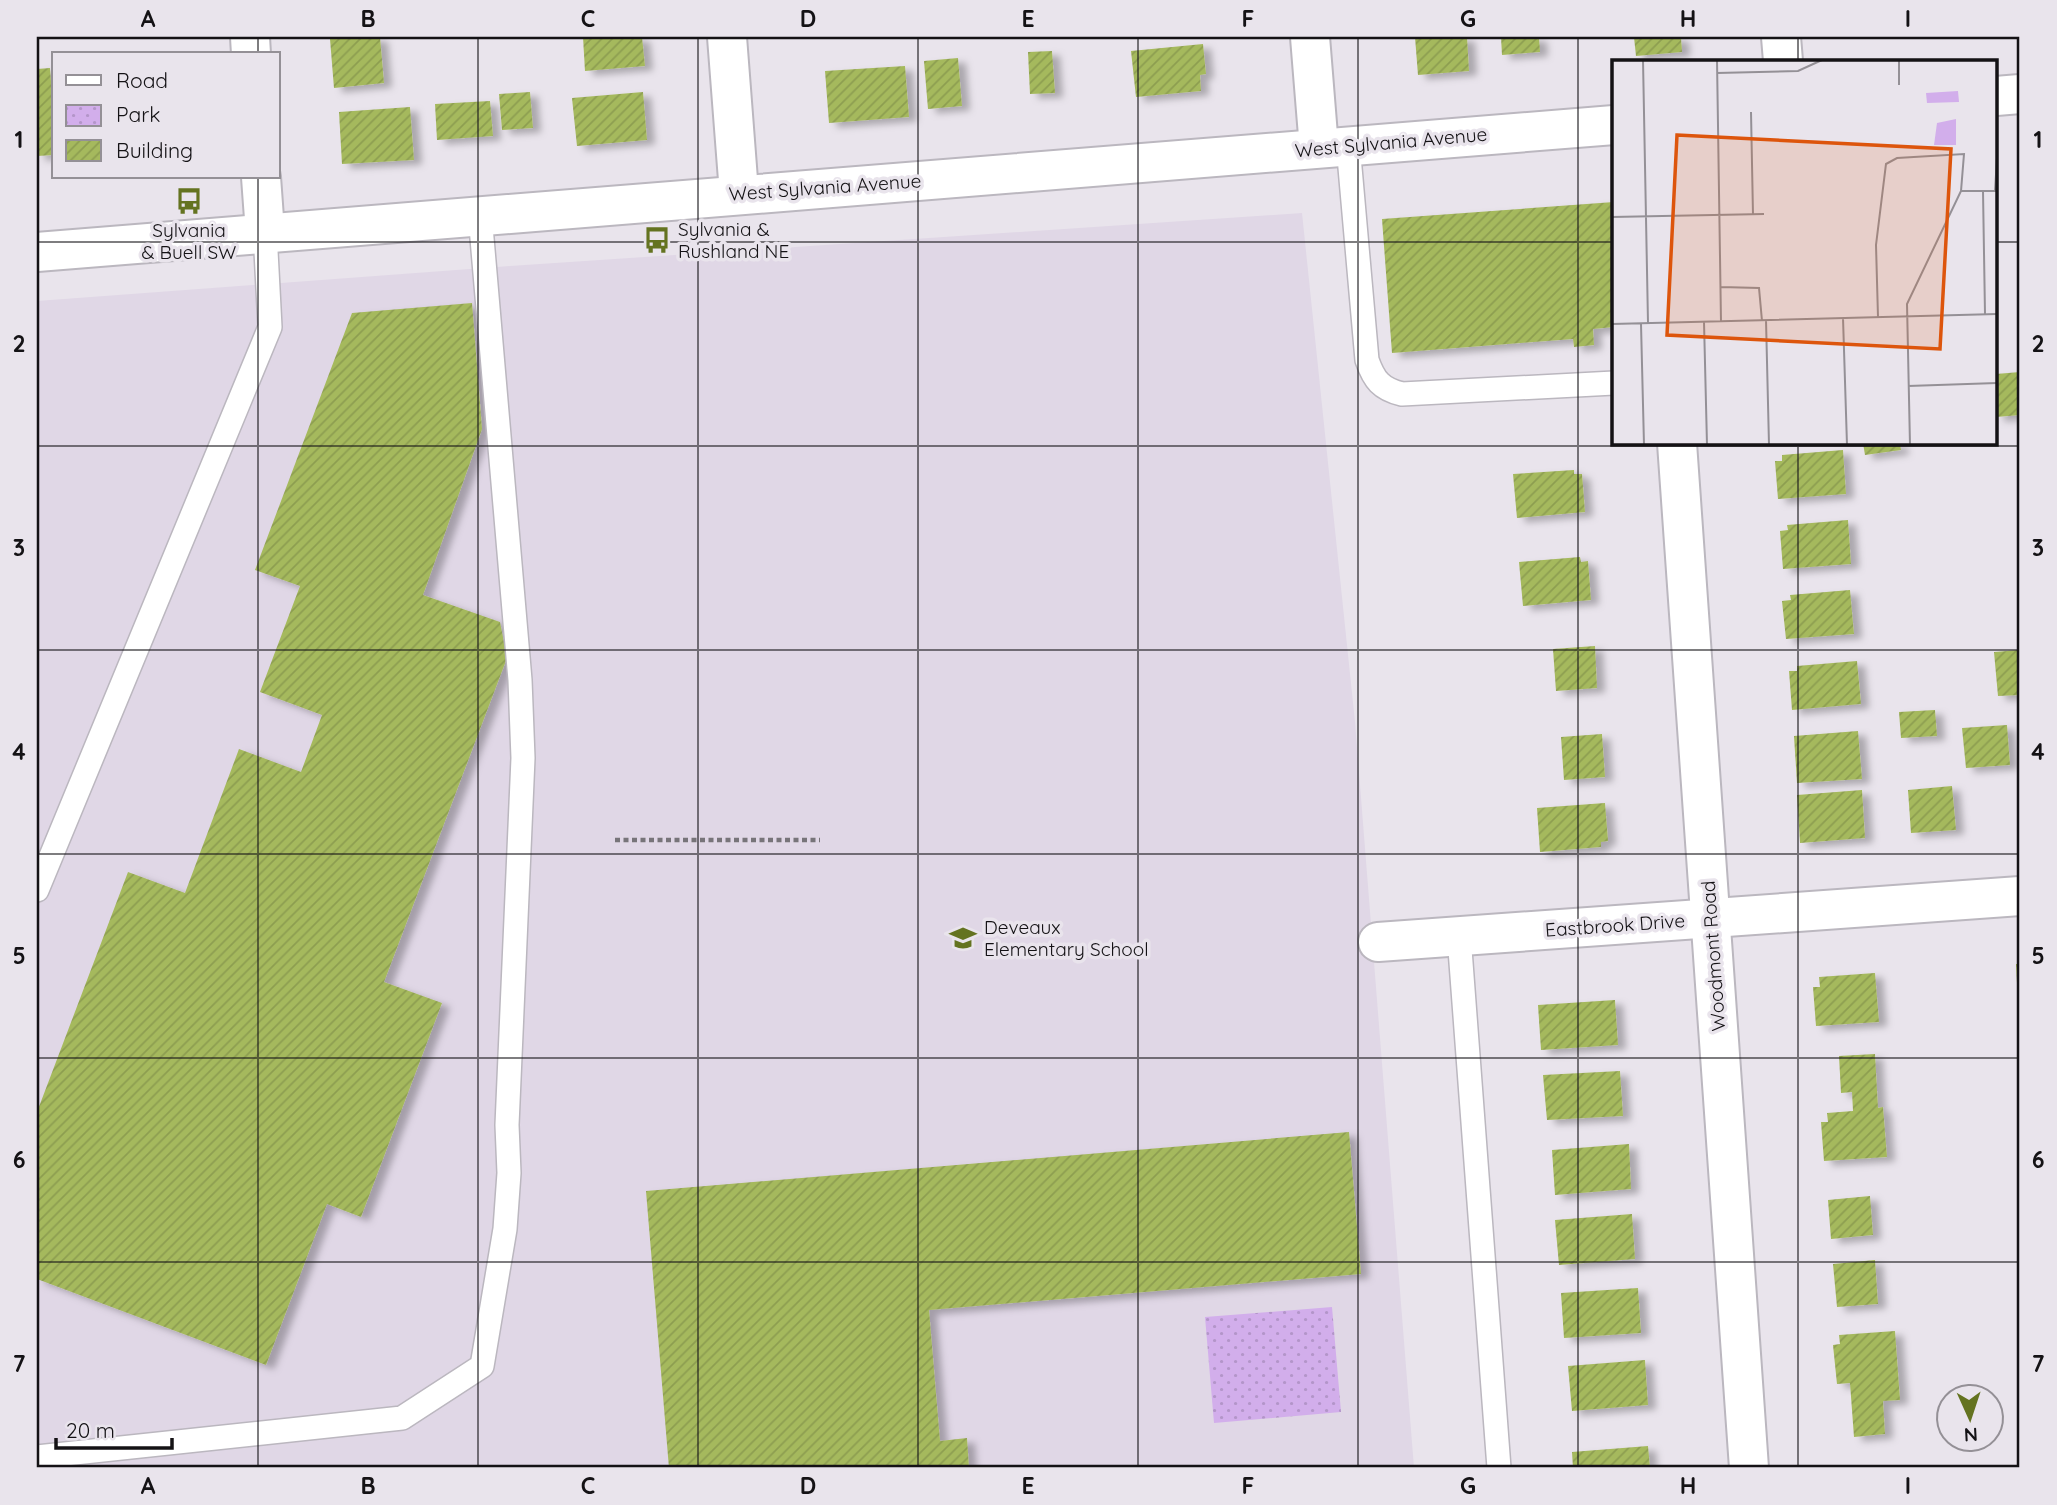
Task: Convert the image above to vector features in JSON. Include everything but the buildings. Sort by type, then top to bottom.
[{"type":"street","points":[[727,37],[739,193]]},
{"type":"street","points":[[1310,37],[1333,147]]},
{"type":"street","points":[[1781,37],[1783,60]]},
{"type":"street","points":[[1997,96],[2020,94]]},
{"type":"street","name":"West Sylvania Avenue","points":[[37,251],[1612,125]]},
{"type":"street","points":[[261,178],[265,232]]},
{"type":"street","name":"Woodmont Road","points":[[1677,444],[1749,1468]]},
{"type":"street","name":"Eastbrook Drive","points":[[1378,942],[2020,896]]},
{"type":"lane","points":[[1333,147],[1367,360],[1373,378],[1387,391],[1402,394],[1612,383]]},
{"type":"lane","points":[[37,1457],[402,1418],[482,1366],[505,1229],[509,1173],[508,1111],[523,758],[520,680],[481,215]]},
{"type":"lane","points":[[37,890],[270,327],[265,232]]},
{"type":"lane","points":[[1459,936],[1499,1468]]},
{"type":"path","points":[[615,840],[820,840]]},
{"type":"shaded area","name":"Deveaux Elementary School","points":[[1302,213],[1355,722],[1414,1468],[37,1468],[37,301]]},
{"type":"green space","points":[[1332,1307],[1341,1412],[1214,1423],[1205,1317]]},
{"type":"place","name":"Sylvania & Buell SW","points":[[189,201]]},
{"type":"place","name":"Sylvania & Rushland NE","points":[[657,240]]},
{"type":"place","name":"Deveaux Elementary School","points":[[963,938]]}]
